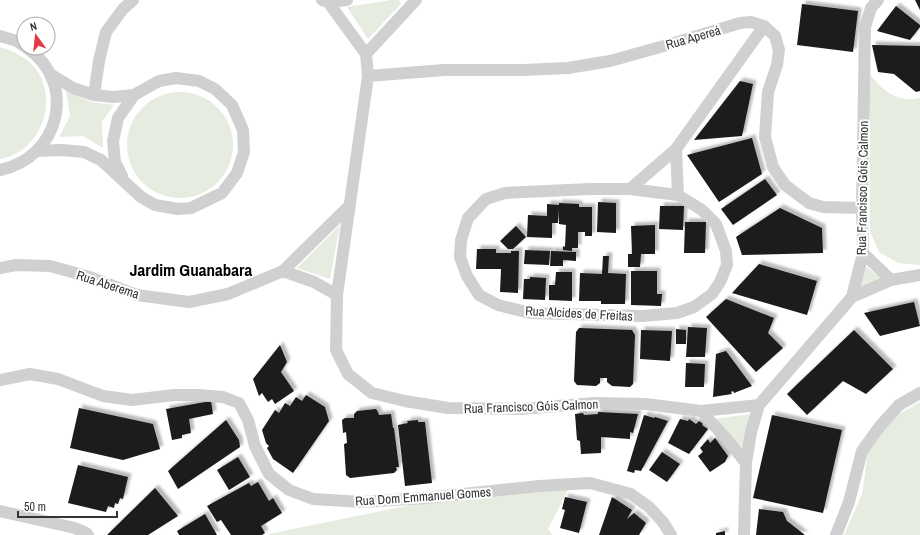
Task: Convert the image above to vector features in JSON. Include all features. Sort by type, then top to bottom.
[{"type":"street","points":[[94,95],[99,61],[106,32],[123,9],[133,0]]},
{"type":"street","points":[[325,1],[347,0]]},
{"type":"street","points":[[366,54],[416,0]]},
{"type":"street","name":"Rua Francisco Góis Calmon","points":[[349,206],[337,295],[336,350],[348,374],[372,393],[405,401],[448,408],[520,409],[595,403],[646,404],[701,411],[759,405],[852,297],[863,253],[862,208],[865,27],[872,8],[878,0]]},
{"type":"street","points":[[325,1],[366,54],[368,76],[349,206]]},
{"type":"street","name":"Rua Apereá","points":[[368,76],[444,70],[524,70],[568,68],[610,61],[740,23],[752,22],[764,26]]},
{"type":"street","points":[[630,189],[676,149],[764,26],[775,36],[779,50],[777,64],[768,92],[765,136],[773,167],[785,185],[809,203],[823,207],[862,208]]},
{"type":"street","points":[[0,36],[16,41]]},
{"type":"street","points":[[37,151],[62,150],[84,152],[102,160],[141,197],[155,205],[178,209],[191,208],[222,193],[237,173],[244,152],[243,130],[232,105],[215,89],[199,81],[176,78],[159,81],[134,95],[113,97],[94,95],[73,88],[52,75],[38,56]]},
{"type":"street","points":[[0,170],[22,162],[37,151],[46,141],[57,114],[58,99],[52,75]]},
{"type":"street","points":[[124,181],[116,162],[113,140],[118,118],[134,95]]},
{"type":"street","points":[[676,149],[678,195]]},
{"type":"street","name":"Rua Alcides de Freitas","points":[[590,189],[630,189],[678,195],[702,210],[716,224],[726,251],[727,265],[720,282],[712,294],[694,307],[677,312],[643,316],[530,313],[498,305],[479,295],[467,276],[460,258],[461,240],[468,218],[486,199],[505,193],[590,189]]},
{"type":"street","name":"Rua Aberema","points":[[0,268],[16,265],[50,266],[90,277],[137,295],[189,302],[228,294],[283,270],[349,206]]},
{"type":"street","points":[[863,253],[891,280]]},
{"type":"street","points":[[283,270],[314,282],[337,295]]},
{"type":"street","points":[[852,297],[891,280],[920,275]]},
{"type":"street","name":"Rua Dom Emmanuel Gomes","points":[[0,380],[30,374],[58,379],[103,396],[132,400],[174,395],[198,395],[223,397],[239,403],[248,420],[255,446],[269,474],[289,490],[313,499],[362,502],[425,498],[538,486],[590,483],[632,494],[659,517],[671,535]]},
{"type":"street","points":[[836,535],[849,502],[862,451],[880,426],[899,405],[920,393]]},
{"type":"street","points":[[744,535],[746,463],[751,432],[759,405]]},
{"type":"street","points":[[701,411],[746,463]]},
{"type":"street","points":[[0,511],[75,528],[88,535]]},
{"type":"shaded area","points":[[399,0],[401,4],[368,39],[347,7]]},
{"type":"shaded area","points":[[0,47],[16,54],[16,56],[21,56],[35,67],[44,85],[46,99],[45,113],[41,126],[34,137],[25,147],[14,155],[0,159]]},
{"type":"shaded area","points":[[869,73],[879,85],[897,97],[904,99],[920,98],[920,265],[898,263],[879,252],[870,231]]},
{"type":"shaded area","points":[[66,90],[91,102],[114,105],[102,122],[103,148],[83,136],[59,137],[70,116]]},
{"type":"shaded area","points":[[180,92],[200,96],[218,107],[229,125],[233,145],[229,165],[218,183],[200,194],[180,198],[160,194],[142,183],[131,165],[127,145],[131,125],[142,107],[160,96]]},
{"type":"shaded area","points":[[340,225],[330,279],[297,268]]},
{"type":"shaded area","points":[[864,265],[881,278],[858,288]]},
{"type":"shaded area","points":[[920,402],[920,535],[844,535],[862,494],[869,445],[899,414]]},
{"type":"shaded area","points":[[751,414],[743,448],[714,419]]},
{"type":"shaded area","points":[[569,488],[548,529],[553,535],[268,535],[415,504]]},
{"type":"building","points":[[915,0],[920,0],[920,10]]},
{"type":"building","points":[[802,4],[858,11],[853,52],[797,45]]},
{"type":"building","points":[[896,6],[920,25],[910,40],[877,31]]},
{"type":"building","points":[[872,45],[920,46],[920,91],[916,92],[894,74],[878,72]]},
{"type":"building","points":[[740,81],[753,84],[742,136],[694,140]]},
{"type":"building","points":[[752,138],[762,174],[719,202],[687,155]]},
{"type":"building","points":[[765,179],[777,195],[733,225],[721,209]]},
{"type":"building","points":[[598,202],[616,203],[616,233],[597,232]]},
{"type":"building","points":[[559,203],[579,204],[579,207],[592,207],[592,236],[585,236],[585,232],[578,232],[578,248],[572,248],[572,251],[563,250],[563,246],[565,247],[566,225],[559,224],[559,209],[558,223],[552,223],[552,238],[527,237],[528,215],[547,216],[547,204],[559,205]]},
{"type":"building","points":[[660,206],[684,206],[683,230],[659,229]]},
{"type":"building","points":[[780,208],[822,228],[823,253],[742,255],[736,237]]},
{"type":"building","points":[[685,222],[706,222],[705,253],[684,253]]},
{"type":"building","points":[[655,225],[655,254],[641,254],[640,267],[628,267],[628,254],[632,254],[631,226]]},
{"type":"building","points":[[516,226],[526,237],[513,249],[508,249],[500,241]]},
{"type":"building","points":[[477,249],[496,249],[496,253],[511,253],[511,251],[519,251],[518,293],[500,292],[501,269],[476,269]]},
{"type":"building","points":[[525,250],[550,251],[549,265],[524,264]]},
{"type":"building","points":[[551,251],[576,252],[576,261],[563,260],[563,266],[550,266]]},
{"type":"building","points":[[603,256],[609,256],[608,273],[626,274],[625,304],[601,304],[601,301],[579,301],[580,273],[602,274]]},
{"type":"building","points":[[759,264],[817,281],[807,315],[732,293]]},
{"type":"building","points":[[631,271],[657,271],[657,294],[662,294],[661,306],[631,305]]},
{"type":"building","points":[[556,272],[572,272],[572,301],[549,300],[549,285],[555,285]]},
{"type":"building","points":[[530,277],[546,278],[545,300],[523,299],[524,279],[530,279]]},
{"type":"building","points":[[726,299],[774,318],[768,333],[783,348],[756,372],[706,317]]},
{"type":"building","points":[[914,302],[920,326],[880,336],[864,313]]},
{"type":"building","points":[[688,327],[707,328],[705,357],[686,357]]},
{"type":"building","points":[[579,328],[632,330],[635,335],[633,384],[630,387],[612,386],[607,382],[607,378],[600,378],[600,383],[596,386],[577,385],[574,381],[576,332]]},
{"type":"building","points":[[676,329],[686,330],[686,344],[676,344]]},
{"type":"building","points":[[641,330],[672,331],[670,361],[640,359]]},
{"type":"building","points":[[854,330],[893,369],[866,394],[843,381],[807,415],[787,394]]},
{"type":"building","points":[[280,345],[287,362],[281,372],[294,391],[275,404],[272,399],[268,402],[262,393],[259,396],[253,379]]},
{"type":"building","points":[[726,351],[752,386],[734,393],[733,391],[731,392],[732,394],[713,397],[716,354]]},
{"type":"building","points":[[686,363],[705,364],[704,387],[685,387]]},
{"type":"building","points":[[306,395],[325,407],[329,421],[293,473],[273,459],[267,448],[269,446],[266,443],[262,430],[275,410],[279,413],[285,403],[290,406],[296,397],[302,401]]},
{"type":"building","points":[[211,401],[213,414],[189,419],[191,433],[182,435],[182,438],[172,440],[166,409]]},
{"type":"building","points":[[79,408],[153,424],[160,449],[123,460],[70,448]]},
{"type":"building","points":[[376,409],[379,415],[391,414],[399,467],[396,467],[397,470],[394,473],[350,478],[346,475],[344,444],[347,443],[346,432],[343,433],[342,420],[345,418],[354,418],[354,414],[357,411]]},
{"type":"building","points":[[598,412],[638,414],[633,433],[630,432],[630,439],[601,437],[601,453],[581,454],[580,441],[577,440],[575,414],[598,414]]},
{"type":"building","points":[[644,415],[668,421],[641,471],[635,470],[634,473],[627,471]]},
{"type":"building","points":[[772,415],[842,430],[823,513],[753,498]]},
{"type":"building","points":[[680,419],[688,421],[689,419],[696,424],[699,421],[708,429],[689,454],[668,443]]},
{"type":"building","points":[[226,420],[239,440],[240,447],[178,489],[168,471]]},
{"type":"building","points":[[418,420],[418,422],[425,422],[432,483],[405,486],[398,425],[408,423],[407,421]]},
{"type":"building","points":[[715,438],[728,456],[725,462],[710,472],[698,456],[703,452],[700,448],[708,439],[710,443]]},
{"type":"building","points":[[662,452],[680,464],[667,482],[649,470]]},
{"type":"building","points":[[238,457],[250,477],[229,490],[217,470]]},
{"type":"building","points":[[78,465],[128,477],[123,499],[120,498],[118,504],[115,503],[114,508],[108,506],[106,512],[68,503]]},
{"type":"building","points":[[258,482],[269,501],[273,498],[282,513],[261,526],[265,533],[262,535],[231,535],[221,520],[217,522],[207,506],[249,483],[251,486]]},
{"type":"building","points":[[155,488],[178,516],[148,535],[107,535]]},
{"type":"building","points":[[565,497],[587,502],[579,533],[560,528],[565,510],[562,509]]},
{"type":"building","points":[[612,497],[632,510],[627,519],[634,513],[646,523],[639,535],[599,535]]},
{"type":"building","points":[[759,509],[783,512],[787,521],[805,535],[756,535]]},
{"type":"building","points":[[205,514],[217,535],[179,535],[177,531]]},
{"type":"building","points":[[725,531],[725,535],[716,535],[716,533]]},
{"type":"district","name":"Jardim Guanabara","points":[[191,270]]}]
